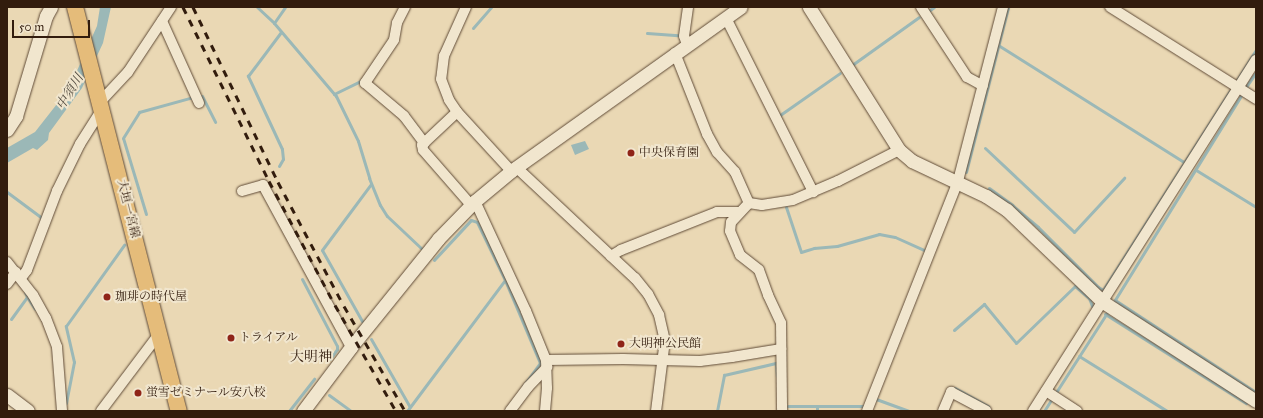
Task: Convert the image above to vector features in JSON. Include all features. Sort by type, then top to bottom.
[{"type":"main road","name":"大垣一宮線","points":[[75,7],[96,83],[179,411]]},
{"type":"street","points":[[7,130],[16,116],[46,16],[51,7]]},
{"type":"street","points":[[7,284],[27,270],[57,191],[101,105],[128,72],[171,7]]},
{"type":"street","points":[[405,7],[397,22],[394,40],[365,82],[404,116],[424,143]]},
{"type":"street","points":[[466,7],[444,56],[441,67],[442,79],[449,100],[457,112],[514,169],[635,278],[648,294],[659,315],[664,340],[656,411]]},
{"type":"street","points":[[687,45],[684,36],[688,7]]},
{"type":"street","points":[[303,411],[351,347],[438,239],[473,203],[514,169],[741,7]]},
{"type":"street","points":[[809,7],[855,84],[899,150],[912,161],[958,181],[986,196],[1007,210],[1103,302],[1256,401]]},
{"type":"street","points":[[921,7],[967,76],[983,86]]},
{"type":"street","points":[[867,411],[958,181],[1003,7]]},
{"type":"street","points":[[1110,7],[1256,99]]},
{"type":"street","points":[[726,18],[813,192]]},
{"type":"street","points":[[162,21],[199,103]]},
{"type":"street","points":[[675,53],[707,134],[717,152],[735,172],[745,191],[749,203]]},
{"type":"street","points":[[1033,411],[1256,60]]},
{"type":"street","points":[[457,112],[422,144],[423,150],[473,203],[526,311],[546,363],[545,411]]},
{"type":"street","points":[[749,203],[762,205],[778,204],[813,192],[899,150]]},
{"type":"street","points":[[242,190],[263,185],[351,347]]},
{"type":"street","points":[[749,203],[739,212],[732,222],[730,231],[740,255],[759,270],[768,295],[781,323],[782,411]]},
{"type":"street","points":[[611,256],[620,250],[717,212],[739,212]]},
{"type":"street","points":[[7,262],[18,275],[46,318],[57,347],[62,411]]},
{"type":"street","points":[[101,411],[159,334]]},
{"type":"street","points":[[546,363],[662,360],[700,361],[781,349]]},
{"type":"street","points":[[510,411],[546,363]]},
{"type":"street","points":[[1046,391],[1077,411]]},
{"type":"street","points":[[943,411],[951,392],[986,411]]},
{"type":"street","points":[[7,395],[28,411]]},
{"type":"water","name":"中須川","points":[[100,7],[111,7],[103,43],[82,88],[49,133],[48,140],[37,150],[33,148],[7,163],[7,148],[35,132],[64,95],[76,73],[97,26]]},
{"type":"water","points":[[585,141],[589,149],[575,155],[571,145]]},
{"type":"waterway","points":[[257,7],[274,23],[336,96],[358,141],[369,178],[380,205],[387,216],[421,248]]},
{"type":"waterway","points":[[274,23],[285,7]]},
{"type":"waterway","points":[[473,28],[491,7]]},
{"type":"waterway","points":[[930,10],[934,7]]},
{"type":"waterway","points":[[966,172],[1008,7]]},
{"type":"waterway","points":[[852,65],[919,17]]},
{"type":"waterway","points":[[279,166],[283,159],[282,149],[248,76],[281,32]]},
{"type":"waterway","points":[[647,33],[678,35]]},
{"type":"waterway","points":[[998,45],[1184,162]]},
{"type":"waterway","points":[[1237,80],[1256,49]]},
{"type":"waterway","points":[[1246,87],[1256,72]]},
{"type":"waterway","points":[[780,115],[840,73]]},
{"type":"waterway","points":[[334,94],[363,80]]},
{"type":"waterway","points":[[989,188],[1038,227],[1098,287],[1103,290],[1230,91]]},
{"type":"waterway","points":[[202,96],[215,122]]},
{"type":"waterway","points":[[1113,303],[1241,96]]},
{"type":"waterway","points":[[146,214],[123,138],[139,112],[190,98]]},
{"type":"waterway","points":[[985,148],[1074,232],[1124,178]]},
{"type":"waterway","points":[[1196,170],[1256,207]]},
{"type":"waterway","points":[[362,321],[322,250],[371,184]]},
{"type":"waterway","points":[[7,192],[42,218],[41,221]]},
{"type":"waterway","points":[[786,207],[801,252],[814,248],[837,246],[879,234],[895,237],[924,250]]},
{"type":"waterway","points":[[434,260],[471,220],[477,222],[505,280],[540,363],[523,386]]},
{"type":"waterway","points":[[66,403],[74,362],[66,326],[124,245]]},
{"type":"waterway","points":[[302,279],[337,346],[337,349],[330,359]]},
{"type":"waterway","points":[[407,411],[505,280]]},
{"type":"waterway","points":[[954,330],[984,304],[1016,343],[1075,286],[1089,298],[1092,306]]},
{"type":"waterway","points":[[11,319],[27,297],[25,292]]},
{"type":"waterway","points":[[27,297],[35,309]]},
{"type":"waterway","points":[[1115,300],[1254,391]]},
{"type":"waterway","points":[[1044,411],[1107,313]]},
{"type":"waterway","points":[[1105,314],[1246,403]]},
{"type":"waterway","points":[[371,339],[410,407]]},
{"type":"waterway","points":[[1079,356],[1167,411]]},
{"type":"waterway","points":[[717,411],[724,375],[776,363],[777,376]]},
{"type":"waterway","points":[[289,411],[314,379]]},
{"type":"waterway","points":[[955,388],[988,406]]},
{"type":"waterway","points":[[329,395],[351,411]]},
{"type":"waterway","points":[[876,399],[909,411]]},
{"type":"waterway","points":[[788,406],[817,406]]},
{"type":"waterway","points":[[817,411],[817,406],[865,406]]},
{"type":"railway","points":[[183,7],[269,181],[335,305],[396,411]]},
{"type":"railway","points":[[193,7],[278,182],[344,306],[405,411]]},
{"type":"place","name":"中央保育園","points":[[631,153]]},
{"type":"place","name":"珈琲の時代屋","points":[[107,297]]},
{"type":"place","name":"トライアル","points":[[231,338]]},
{"type":"place","name":"大明神公民館","points":[[621,344]]},
{"type":"place","name":"蛍雪ゼミナール安八校","points":[[138,393]]},
{"type":"district","name":"大明神","points":[[311,357]]}]
